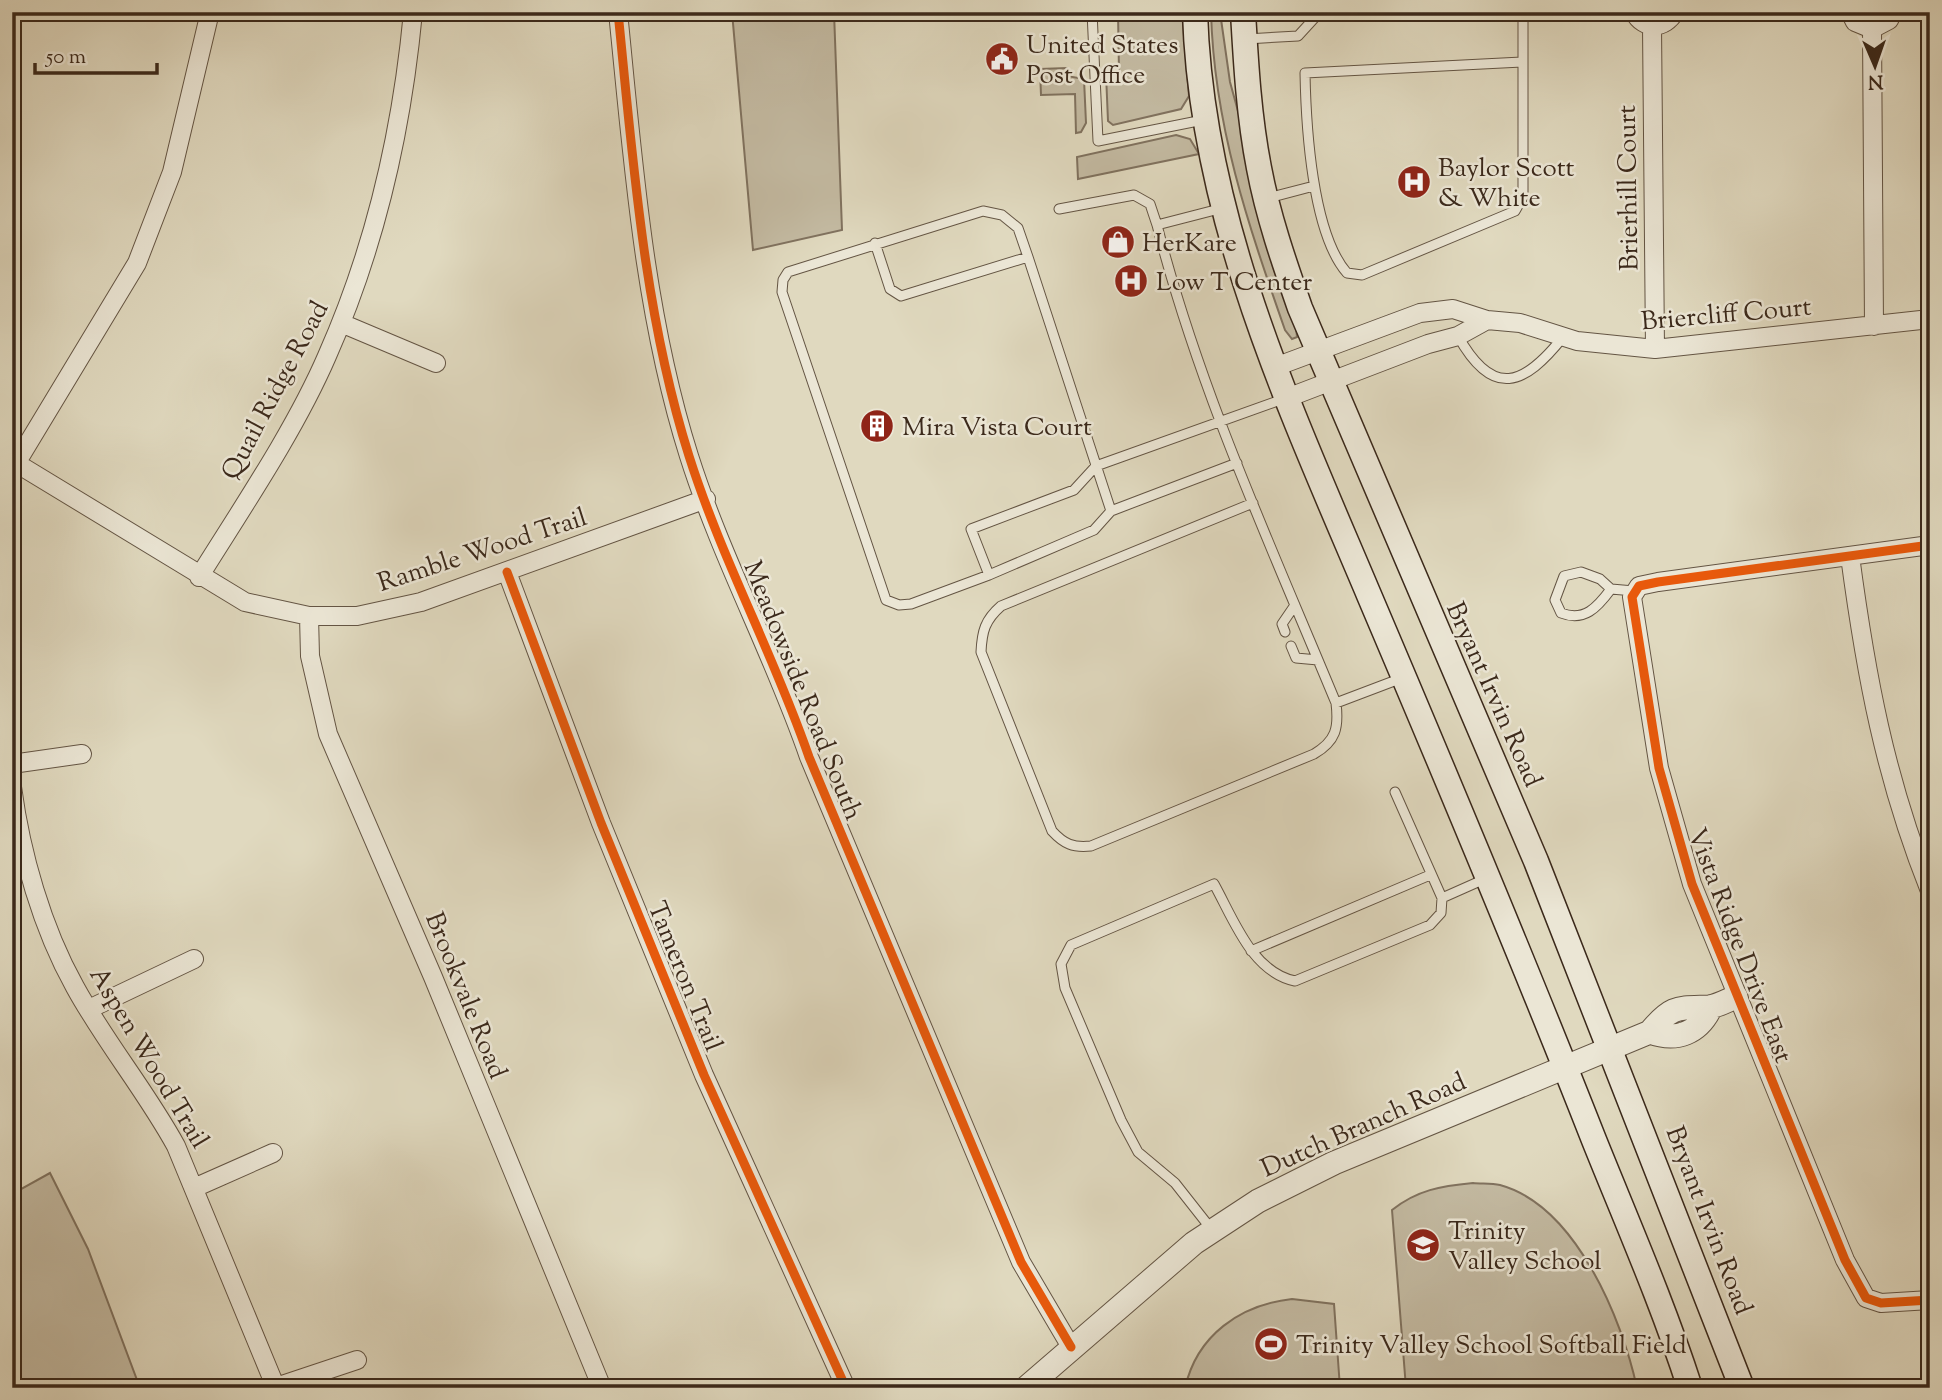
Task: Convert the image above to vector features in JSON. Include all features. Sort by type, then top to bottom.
[{"type":"main road","points":[[1195,12],[1205,120],[1223,208],[1275,367],[1566,1068],[1690,1388]]},
{"type":"main road","name":"Bryant Irvin Road","points":[[1242,12],[1254,140],[1280,252],[1329,382],[1536,861],[1742,1388]]},
{"type":"street","points":[[14,466],[137,263],[172,172],[210,12]]},
{"type":"street","name":"Quail Ridge Road","points":[[199,577],[261,477],[326,359],[359,278],[384,190],[413,12]]},
{"type":"street","name":"Meadowside Road South","points":[[618,12],[633,160],[653,298],[672,398],[706,499],[738,588],[792,706],[809,757],[1021,1262],[1071,1348]]},
{"type":"street","points":[[1634,12],[1644,24],[1652,26],[1669,22],[1675,12]]},
{"type":"street","points":[[1850,12],[1855,22],[1872,29],[1881,26],[1893,12]]},
{"type":"street","name":"Brierhill Court","points":[[1652,26],[1655,349]]},
{"type":"street","points":[[1872,29],[1874,326]]},
{"type":"street","name":"Briercliff Court","points":[[1275,367],[1420,313],[1453,309],[1487,320],[1520,323],[1563,337],[1604,345],[1655,349],[1930,320]]},
{"type":"street","points":[[1405,320],[1416,348]]},
{"type":"street","points":[[1287,398],[1416,348],[1458,336],[1487,320]]},
{"type":"street","points":[[341,323],[436,363]]},
{"type":"street","name":"Ramble Wood Trail","points":[[14,466],[245,602],[309,616],[357,616],[408,605],[706,499]]},
{"type":"street","points":[[1634,591],[1639,586],[1658,582],[1930,545]]},
{"type":"street","points":[[1850,556],[1875,720],[1908,834],[1930,891]]},
{"type":"street","name":"Tameron Trail","points":[[507,572],[601,822],[699,1063],[846,1388]]},
{"type":"street","name":"Vista Ridge Drive East","points":[[1634,591],[1632,597],[1646,695],[1671,817],[1692,884],[1845,1260],[1866,1298],[1881,1303],[1930,1300]]},
{"type":"street","name":"Brookvale Road","points":[[309,616],[310,656],[328,734],[433,978],[602,1388]]},
{"type":"street","points":[[12,764],[82,754]]},
{"type":"street","name":"Aspen Wood Trail","points":[[12,787],[31,877],[56,946],[75,988],[156,1109],[194,1188],[276,1387]]},
{"type":"street","points":[[89,1009],[194,959]]},
{"type":"street","name":"Dutch Branch Road","points":[[1026,1388],[1212,1230],[1258,1201],[1334,1163],[1650,1031],[1661,1018],[1676,1009],[1693,1005],[1711,1007],[1736,997]]},
{"type":"street","points":[[194,1188],[273,1153]]},
{"type":"street","points":[[276,1387],[357,1360]]},
{"type":"lane","points":[[1093,12],[1098,141],[1205,120]]},
{"type":"lane","points":[[1244,39],[1298,37],[1320,12]]},
{"type":"lane","points":[[1522,62],[1305,73],[1307,132],[1314,186],[1338,262],[1347,273],[1362,275],[1515,211],[1523,197],[1523,12]]},
{"type":"lane","points":[[1266,199],[1314,186]]},
{"type":"lane","points":[[1059,209],[1134,195],[1150,204],[1174,292],[1237,463],[1336,703],[1336,733],[1328,746],[1314,754],[1091,846],[1076,847],[1063,843],[1052,831],[981,652],[982,632],[988,618],[1001,606],[1253,503]]},
{"type":"lane","points":[[1157,225],[1223,208]]},
{"type":"lane","points":[[1111,511],[1018,228],[1002,215],[983,211],[788,272],[783,280],[782,292],[886,600],[899,605],[911,604],[989,575],[1094,530],[1111,511],[1237,463]]},
{"type":"lane","points":[[875,243],[890,289],[901,296],[1028,257]]},
{"type":"lane","points":[[1458,336],[1483,370],[1495,377],[1508,378],[1539,367],[1563,337]]},
{"type":"lane","points":[[989,575],[971,528],[1074,491],[1096,466],[1287,398]]},
{"type":"lane","points":[[1611,589],[1588,614],[1574,618],[1561,613],[1555,600],[1564,576],[1581,572],[1600,579],[1611,589],[1634,591]]},
{"type":"lane","points":[[1285,632],[1282,624],[1295,605]]},
{"type":"lane","points":[[1291,646],[1296,658],[1318,660]]},
{"type":"lane","points":[[1336,703],[1404,677]]},
{"type":"lane","points":[[1212,1230],[1175,1183],[1138,1152],[1121,1121],[1065,988],[1061,964],[1071,945],[1214,884],[1251,951],[1276,977],[1295,981],[1430,925],[1441,913],[1442,898],[1395,792]]},
{"type":"lane","points":[[1251,951],[1430,875]]},
{"type":"lane","points":[[1442,898],[1488,878]]},
{"type":"shaded area","points":[[732,12],[834,12],[842,230],[753,250]]},
{"type":"shaded area","points":[[1118,12],[1182,12],[1189,96],[1181,109],[1113,125],[1108,121],[1106,74],[1119,73]]},
{"type":"shaded area","points":[[1211,12],[1220,12],[1230,82],[1295,319],[1297,337],[1292,339],[1285,330],[1271,291],[1235,174],[1219,95]]},
{"type":"shaded area","points":[[1067,68],[1067,76],[1084,79],[1086,123],[1081,132],[1076,133],[1075,94],[1041,95],[1040,69]]},
{"type":"shaded area","points":[[1176,135],[1190,139],[1199,154],[1078,179],[1077,157]]},
{"type":"shaded area","points":[[50,1173],[88,1249],[140,1388],[12,1388],[12,1194]]},
{"type":"shaded area","points":[[1473,1183],[1500,1185],[1527,1197],[1551,1216],[1573,1240],[1607,1299],[1620,1330],[1637,1388],[1406,1388],[1392,1210],[1430,1190]]},
{"type":"shaded area","name":"Trinity Valley School Softball Field","points":[[1292,1299],[1334,1304],[1340,1388],[1185,1388],[1199,1353],[1210,1338],[1224,1326],[1255,1308]]},
{"type":"cycle path","points":[[618,12],[635,181],[651,292],[674,402],[702,495],[1021,1262],[1071,1347]]},
{"type":"cycle path","points":[[1930,545],[1658,582],[1639,586],[1632,597],[1659,768],[1692,884],[1845,1260],[1866,1298],[1881,1303],[1930,1300]]},
{"type":"cycle path","points":[[507,572],[601,823],[704,1075],[846,1388]]},
{"type":"place","name":"United States Post Office","points":[[1002,59]]},
{"type":"place","name":"Baylor Scott & White","points":[[1414,182]]},
{"type":"place","name":"HerKare","points":[[1118,242]]},
{"type":"place","name":"Low T Center","points":[[1131,281]]},
{"type":"place","name":"Mira Vista Court","points":[[877,426]]},
{"type":"place","name":"Trinity Valley School","points":[[1423,1245]]},
{"type":"place","name":"Trinity Valley School Softball Field","points":[[1271,1344]]}]
